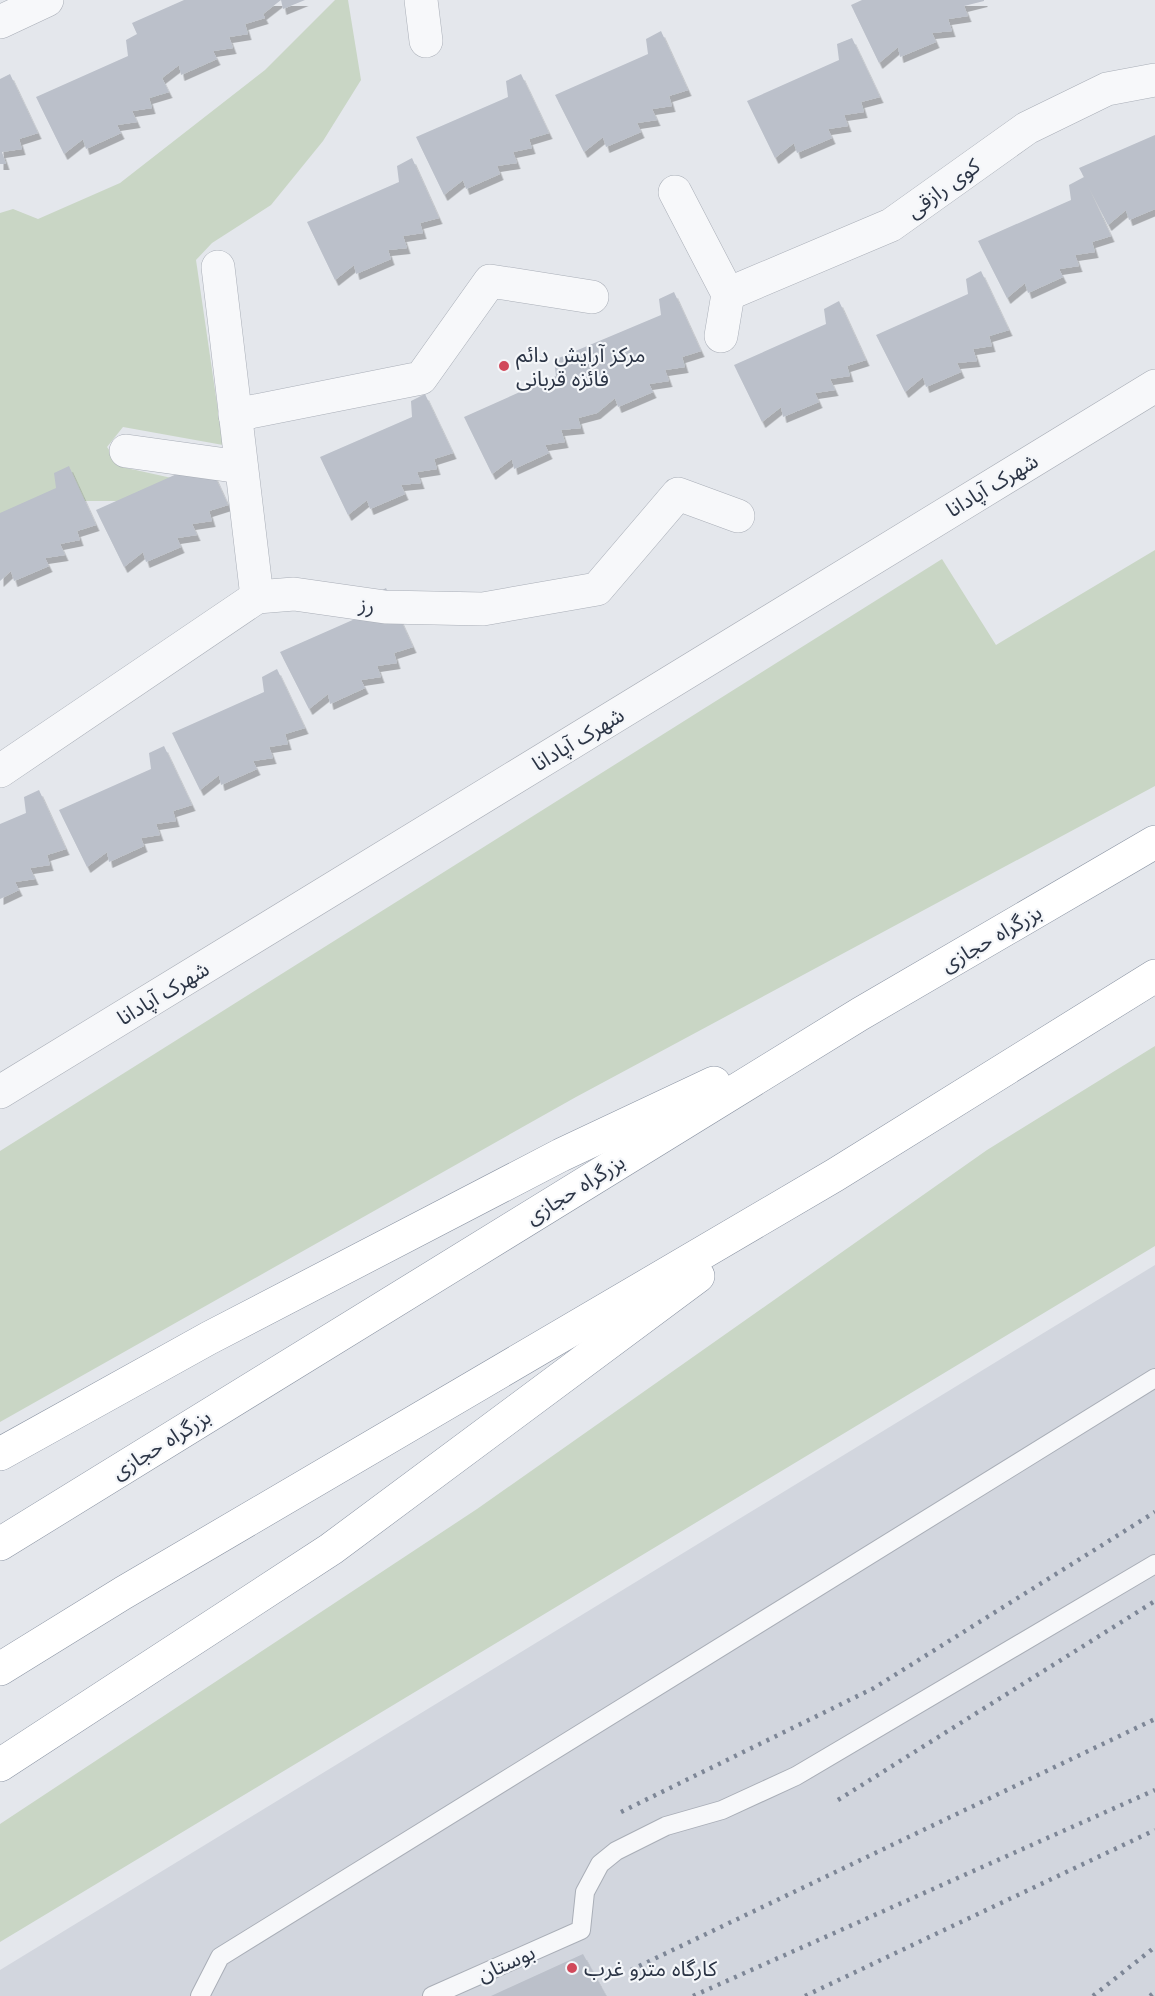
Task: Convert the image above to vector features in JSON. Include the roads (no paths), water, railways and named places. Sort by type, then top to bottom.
[{"type":"highway","name":"بزرگراه حجازی","points":[[0,1544],[860,1014],[1155,842]]},
{"type":"highway","points":[[0,1669],[133,1587],[835,1175],[1155,976]]},
{"type":"highway","points":[[0,1454],[209,1338],[561,1155],[860,1014]]},
{"type":"highway","points":[[0,1766],[332,1549],[835,1175]]},
{"type":"street","points":[[0,22],[47,0]]},
{"type":"street","points":[[421,0],[426,41]]},
{"type":"street","name":"کوی رازقی","points":[[728,294],[891,225],[1027,128],[1107,90],[1155,80]]},
{"type":"street","points":[[675,192],[728,294],[721,336]]},
{"type":"street","points":[[218,267],[257,597]]},
{"type":"street","points":[[235,415],[421,378],[490,281],[592,297]]},
{"type":"street","name":"شهرک آپادانا","points":[[0,1092],[1155,386]]},
{"type":"street","points":[[126,451],[241,466]]},
{"type":"street","name":"رز","points":[[0,771],[257,597],[294,594],[385,608],[483,609],[597,589],[678,494],[738,516]]},
{"type":"lane","points":[[200,1996],[220,1957],[1155,1378]]},
{"type":"lane","name":"بوستان","points":[[432,1996],[581,1930],[585,1892],[600,1864],[616,1851],[666,1826],[722,1810],[796,1776],[1155,1564]]},
{"type":"railway","points":[[621,1812],[874,1688],[1155,1512]]},
{"type":"railway","points":[[838,1800],[1155,1601]]},
{"type":"railway","points":[[631,1970],[1155,1719]]},
{"type":"railway","points":[[693,1996],[1155,1790]]},
{"type":"railway","points":[[805,1996],[1155,1830]]},
{"type":"railway","points":[[1093,1996],[1155,1947]]},
{"type":"railway","points":[[1150,1996],[1155,1992]]},
{"type":"place","name":"مرکز آرایش دائم فائزه قربانی","points":[[504,366]]},
{"type":"place","name":"کارگاه مترو غرب","points":[[572,1968]]}]
